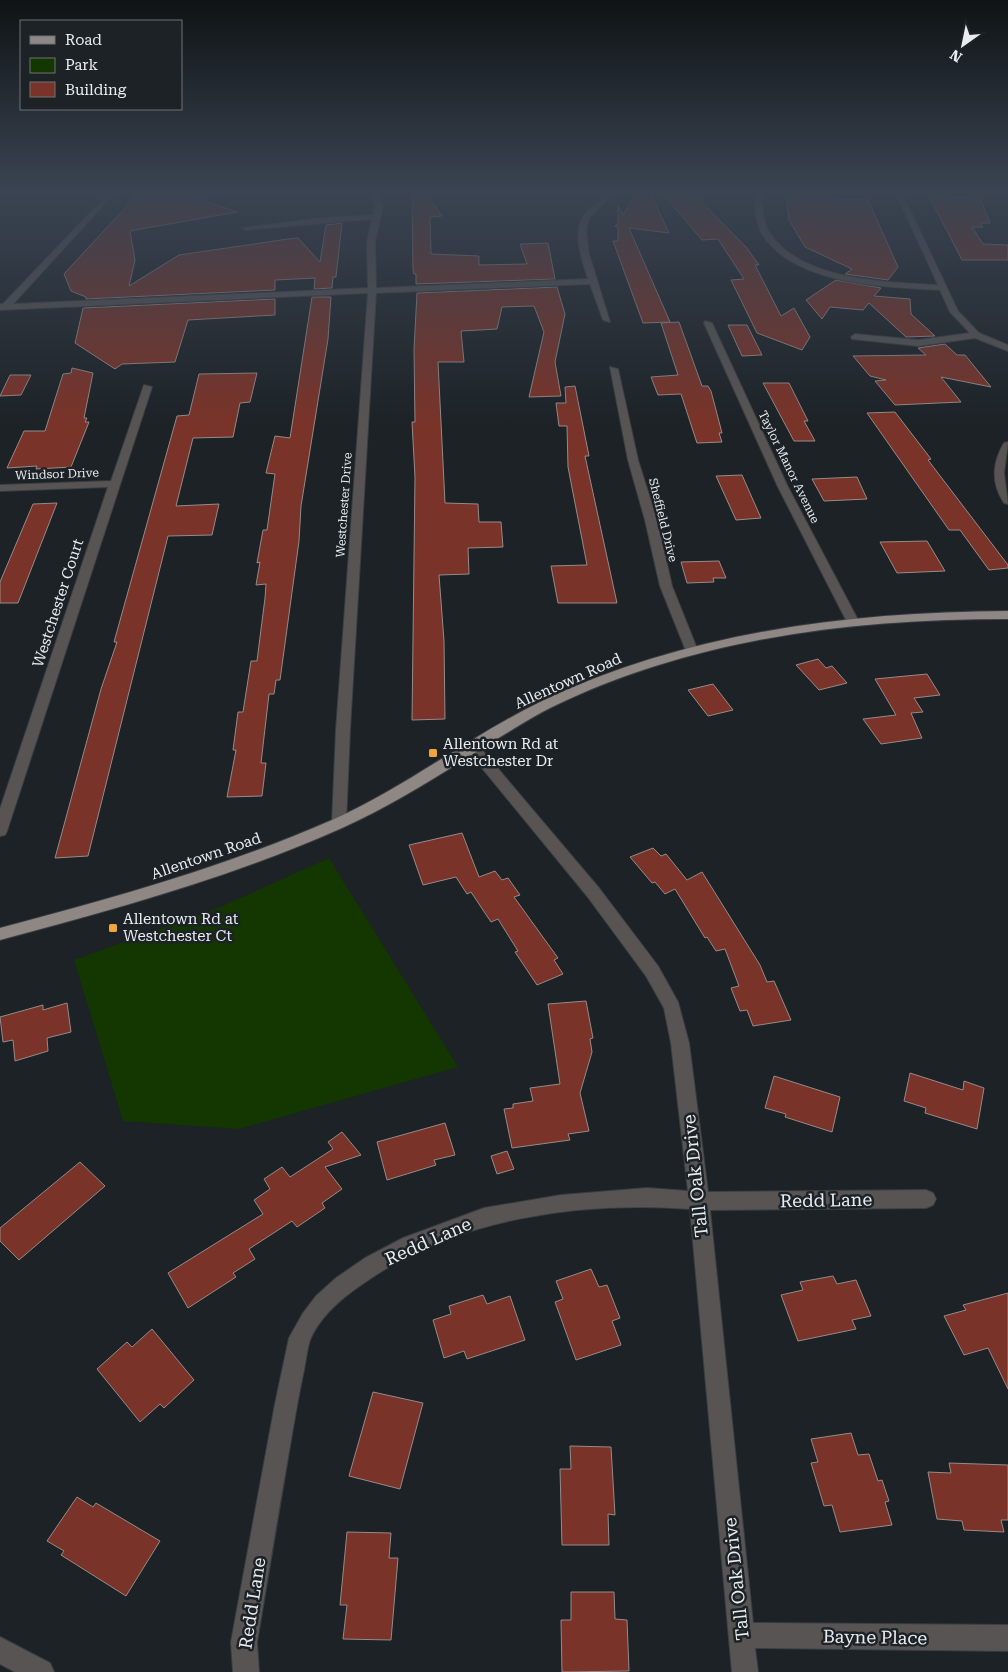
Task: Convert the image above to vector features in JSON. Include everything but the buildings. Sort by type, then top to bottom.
[{"type":"main road","name":"Allentown Road","points":[[0,934],[199,878],[340,823],[392,796],[548,704],[603,681],[692,651],[788,630],[852,620],[935,615],[1008,615]]},
{"type":"street","points":[[3,307],[39,269]]},
{"type":"street","name":"Westchester Drive","points":[[340,823],[343,730],[372,269]]},
{"type":"street","points":[[590,269],[607,320]]},
{"type":"street","points":[[818,269],[861,281],[942,288]]},
{"type":"street","points":[[933,269],[960,320],[976,336],[1008,348]]},
{"type":"street","points":[[3,307],[594,281]]},
{"type":"street","name":"Taylor Manor Avenue","points":[[708,322],[783,487],[852,620]]},
{"type":"street","points":[[855,337],[918,343],[976,336]]},
{"type":"street","name":"Sheffield Drive","points":[[612,369],[666,586],[692,651]]},
{"type":"street","name":"Westchester Court","points":[[0,831],[114,484],[148,387]]},
{"type":"street","points":[[1008,445],[998,474],[999,484],[1008,502]]},
{"type":"street","name":"Windsor Drive","points":[[0,488],[114,484]]},
{"type":"street","name":"Tall Oak Drive","points":[[473,748],[593,892],[664,991],[672,1006],[680,1043],[699,1201],[745,1672]]},
{"type":"street","name":"Redd Lane","points":[[246,1672],[244,1642],[286,1404],[300,1338],[310,1320],[323,1303],[343,1285],[372,1265],[410,1245],[484,1217],[606,1199],[647,1197],[699,1201],[926,1198]]},
{"type":"street","name":"Bayne Place","points":[[741,1635],[1008,1638]]},
{"type":"street","points":[[0,1650],[41,1672]]},
{"type":"green space","points":[[329,858],[458,1067],[239,1129],[123,1121],[74,960],[218,908]]},
{"type":"place","name":"Allentown Rd at Westchester Dr","points":[[433,753]]},
{"type":"place","name":"Allentown Rd at Westchester Ct","points":[[113,928]]}]
